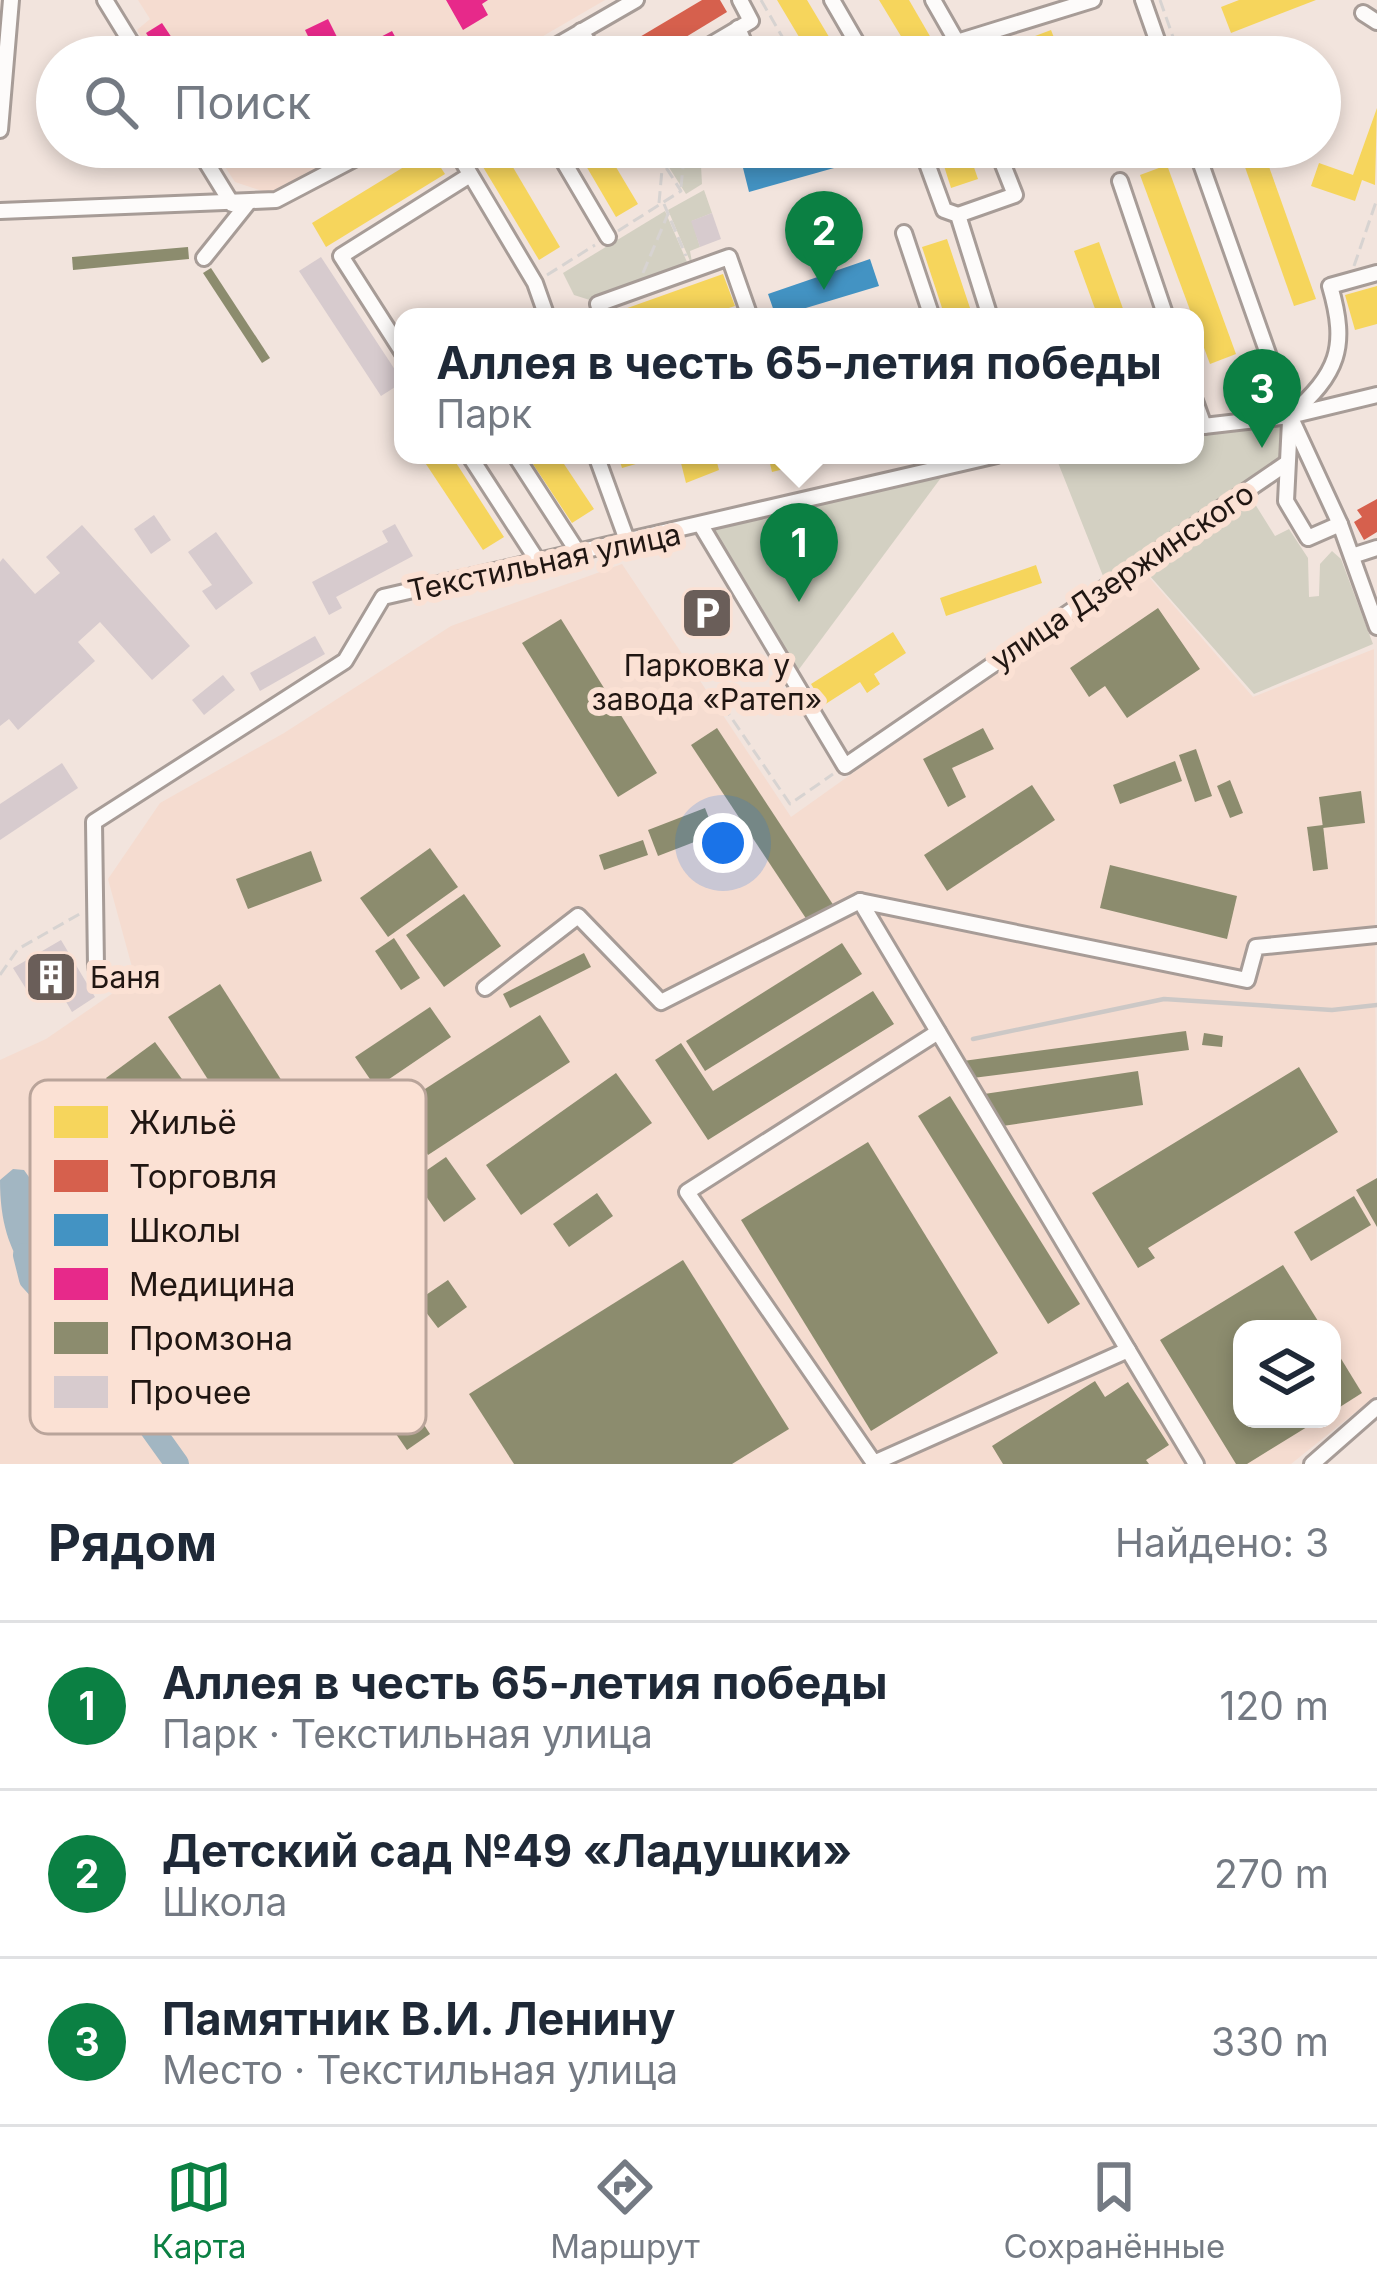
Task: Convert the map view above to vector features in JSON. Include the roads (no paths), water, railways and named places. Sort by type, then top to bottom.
[{"type":"street","points":[[0,130],[11,0]]},
{"type":"street","points":[[105,0],[127,36]]},
{"type":"street","points":[[574,36],[636,0]]},
{"type":"street","points":[[724,36],[751,21],[740,0]]},
{"type":"street","points":[[832,0],[853,36]]},
{"type":"street","points":[[932,0],[953,36]]},
{"type":"street","points":[[974,36],[1067,4],[1093,0]]},
{"type":"street","points":[[1143,0],[1156,36]]},
{"type":"street","points":[[1363,13],[1377,22]]},
{"type":"street","points":[[738,28],[741,36]]},
{"type":"street","points":[[581,32],[584,36]]},
{"type":"street","points":[[213,168],[240,203]]},
{"type":"street","points":[[0,212],[276,200],[337,168]]},
{"type":"street","points":[[466,168],[535,283],[544,308]]},
{"type":"street","points":[[568,168],[608,236]]},
{"type":"street","points":[[929,168],[944,210],[958,215],[1015,195],[1004,168]]},
{"type":"street","points":[[1202,168],[1290,416],[1340,524],[1377,627]]},
{"type":"street","points":[[394,338],[340,256],[470,175]]},
{"type":"street","points":[[1120,181],[1163,308]]},
{"type":"street","points":[[204,258],[240,203]]},
{"type":"street","points":[[958,215],[987,308]]},
{"type":"street","points":[[904,233],[929,308]]},
{"type":"street","points":[[599,308],[598,304],[729,257],[747,308]]},
{"type":"street","points":[[1340,524],[1308,538],[1286,501],[1290,416],[1326,384],[1342,330],[1330,286],[1377,273]]},
{"type":"street","points":[[1204,426],[1290,416],[1377,395]]},
{"type":"street","name":"улица Дзержинского","points":[[702,527],[844,766],[1287,463]]},
{"type":"street","points":[[475,464],[539,563]]},
{"type":"street","points":[[520,464],[579,554]]},
{"type":"street","points":[[599,464],[628,543]]},
{"type":"street","name":"Текстильная улица","points":[[95,967],[94,822],[345,661],[383,597],[702,527],[950,464]]},
{"type":"street","points":[[1352,556],[1377,548]]},
{"type":"street","points":[[860,901],[1196,1464]]},
{"type":"street","points":[[485,988],[578,916],[662,1002],[860,901],[1247,980],[1256,947],[1377,935]]},
{"type":"street","points":[[938,1033],[688,1192],[874,1463],[1128,1350]]},
{"type":"street","points":[[1312,1464],[1377,1407]]},
{"type":"water","points":[[13,1169],[24,1170],[30,1178],[30,1277],[6,1231],[0,1180]]},
{"type":"waterway","points":[[25,1255],[30,1275]]},
{"type":"waterway","points":[[156,1434],[177,1464]]},
{"type":"railway","points":[[973,1039],[1164,999],[1332,1010],[1377,1005]]},
{"type":"place","name":"Детский сад №49 «Ладушки»","points":[[824,290]]},
{"type":"place","name":"Памятник В.И. Ленину","points":[[1262,448]]},
{"type":"place","name":"Аллея в честь 65-летия победы","points":[[799,602]]},
{"type":"place","name":"Парковка у завода «Ратеп»","points":[[707,613]]},
{"type":"place","name":"Баня","points":[[51,977]]}]
